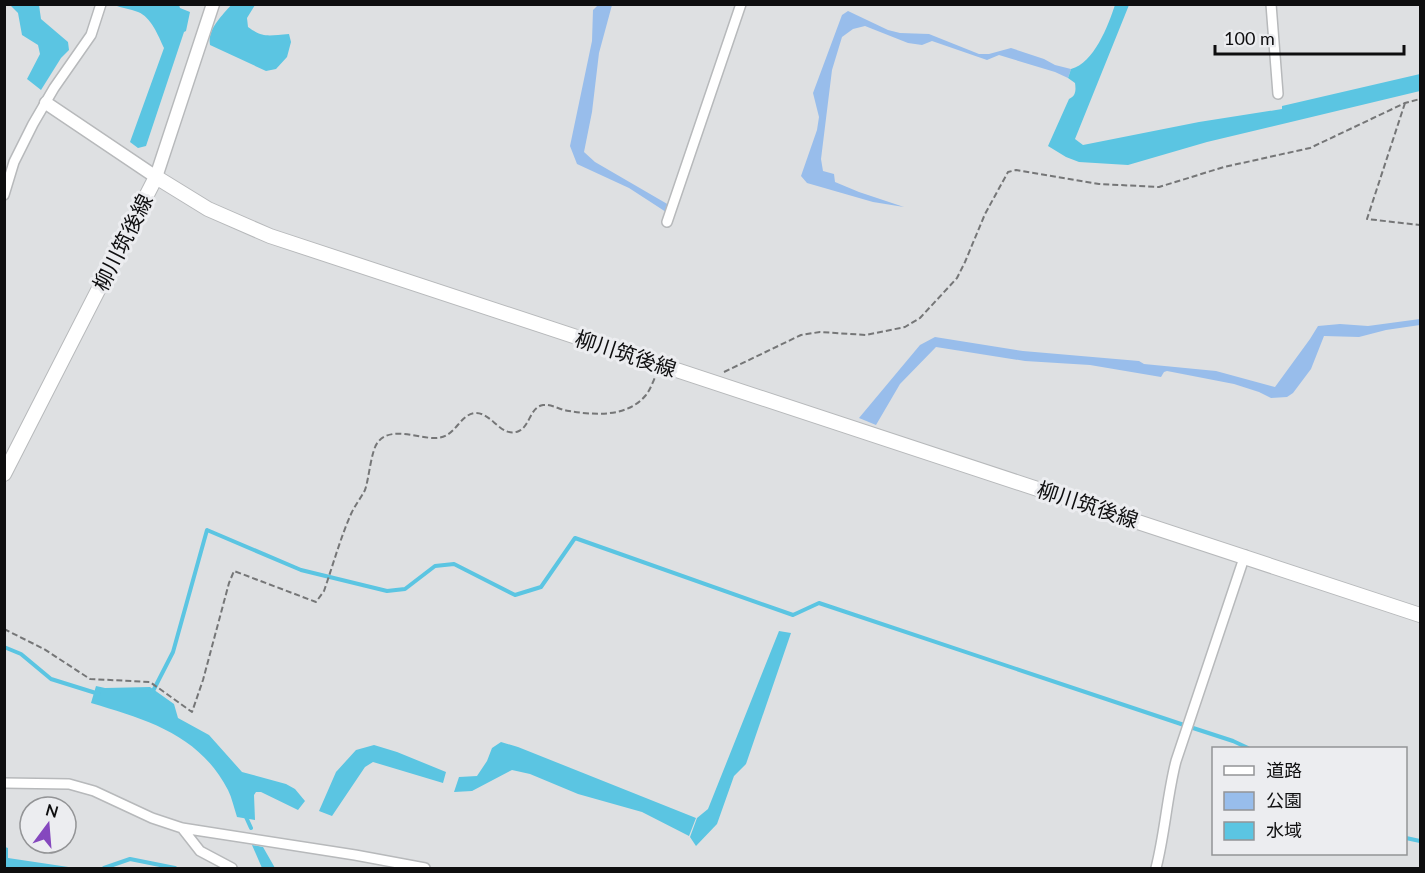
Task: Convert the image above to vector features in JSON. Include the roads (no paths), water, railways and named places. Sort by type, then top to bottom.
[{"type":"main road","name":"柳川筑後線","points":[[4,474],[156,177],[208,209],[270,236],[1245,555],[1420,615]]},
{"type":"street","points":[[4,195],[14,162],[46,103],[91,35],[101,4]]},
{"type":"street","points":[[46,103],[156,177],[213,4]]},
{"type":"street","points":[[668,222],[741,4]]},
{"type":"street","points":[[1271,4],[1278,94]]},
{"type":"street","points":[[1156,868],[1176,761],[1245,555]]},
{"type":"street","points":[[4,783],[69,784],[94,791],[152,819],[182,828],[425,868]]},
{"type":"street","points":[[182,828],[200,851],[232,868]]},
{"type":"water","points":[[10,5],[39,5],[41,19],[68,42],[69,50],[61,58],[41,90],[27,79],[40,54],[38,45],[22,35],[18,13]]},
{"type":"water","points":[[114,5],[179,5],[180,8],[190,12],[186,31],[146,146],[138,148],[130,142],[164,48],[154,27],[143,14]]},
{"type":"water","points":[[231,5],[255,5],[247,18],[248,27],[263,35],[289,34],[291,42],[287,57],[276,69],[266,71],[210,45],[213,28]]},
{"type":"water","points":[[1115,5],[1129,5],[1075,139],[1083,145],[1199,122],[1282,109],[1282,106],[1420,74],[1420,91],[1207,142],[1128,165],[1079,162],[1048,146],[1069,99],[1075,92],[1075,83],[1068,78],[1071,69],[1087,59],[1093,52],[1104,33]]},
{"type":"water","points":[[779,631],[791,633],[746,764],[734,776],[717,824],[696,846],[690,837],[697,818],[708,809]]},
{"type":"water","points":[[96,686],[105,688],[150,687],[174,704],[178,718],[209,735],[242,772],[286,784],[295,789],[305,801],[298,810],[261,792],[256,792],[254,795],[255,820],[237,817],[228,790],[202,755],[187,742],[151,723],[91,703]]},
{"type":"water","points":[[501,742],[696,818],[689,836],[642,812],[578,794],[530,774],[512,770],[472,791],[454,792],[459,777],[477,776],[492,748]]},
{"type":"water","points":[[374,745],[446,772],[443,783],[373,762],[365,767],[332,816],[319,811],[336,772],[356,750]]},
{"type":"water","points":[[252,845],[263,847],[275,868],[262,868]]},
{"type":"water","points":[[5,847],[8,848],[8,858],[75,868],[5,868]]},
{"type":"waterway","points":[[152,693],[173,652],[207,530],[301,570],[387,591],[405,589],[435,566],[454,564],[515,595],[541,587],[575,538],[793,615],[819,603],[1184,725]]},
{"type":"waterway","points":[[4,647],[21,654],[51,679],[99,694]]},
{"type":"waterway","points":[[1190,727],[1246,747]]},
{"type":"waterway","points":[[246,817],[251,828]]},
{"type":"waterway","points":[[1407,838],[1420,841]]},
{"type":"waterway","points":[[104,868],[130,859],[175,868]]}]
